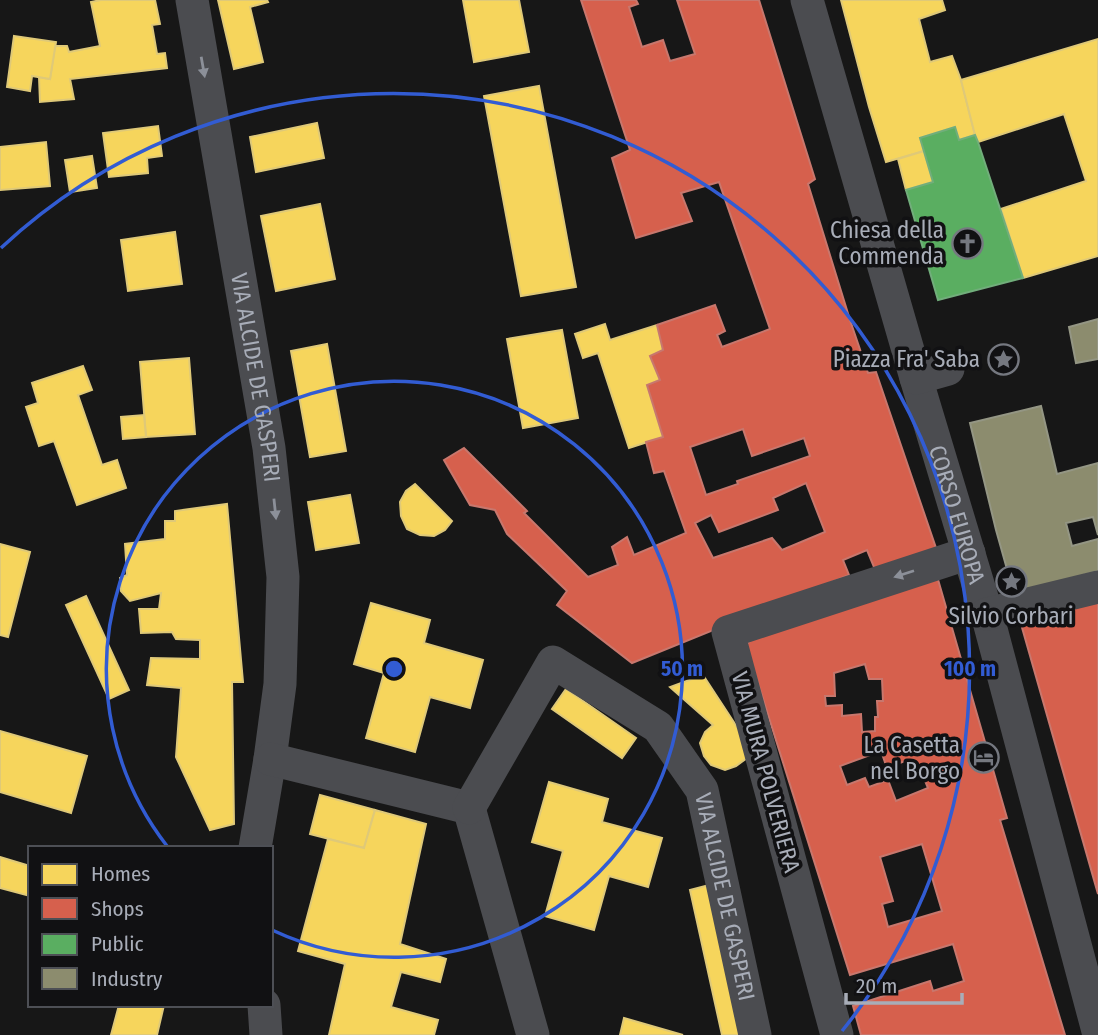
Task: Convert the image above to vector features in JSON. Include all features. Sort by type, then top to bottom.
[{"type":"street","name":"VIA ALCIDE DE GASPERI","points":[[192,0],[269,448],[283,577],[279,684],[255,846]]},
{"type":"street","name":"CORSO EUROPA","points":[[807,0],[987,614],[1098,1031]]},
{"type":"street","points":[[916,378],[948,369]]},
{"type":"street","name":"VIA MURA POLVERIERA","points":[[837,1035],[728,632],[969,553]]},
{"type":"street","points":[[987,614],[1098,587]]},
{"type":"street","name":"VIA ALCIDE DE GASPERI","points":[[469,808],[552,662],[658,727],[702,790],[755,1035]]},
{"type":"street","points":[[270,759],[469,808],[533,1035]]},
{"type":"street","points":[[264,1007],[267,1035]]},
{"type":"building: Homes","points":[[155,0],[160,24],[152,25],[157,54],[165,53],[167,68],[70,79],[74,99],[40,102],[39,77],[50,79],[55,46],[67,46],[69,52],[100,46],[91,2]]},
{"type":"building: Homes","points":[[218,0],[267,0],[268,2],[250,7],[263,62],[234,69]]},
{"type":"building: Homes","points":[[463,0],[519,0],[529,52],[474,62]]},
{"type":"building: Homes","points":[[841,0],[942,0],[945,10],[919,19],[930,62],[952,56],[975,135],[959,140],[955,127],[920,138],[924,151],[886,162]]},
{"type":"building: Homes","points":[[14,36],[56,42],[50,79],[32,76],[30,91],[7,87]]},
{"type":"building: Homes","points":[[1098,39],[1098,256],[1023,278],[1001,209],[1086,181],[1064,114],[978,142],[961,80]]},
{"type":"building: Homes","points":[[539,86],[576,287],[521,296],[484,96]]},
{"type":"building: Homes","points":[[317,123],[324,158],[256,172],[250,137]]},
{"type":"building: Homes","points":[[158,126],[162,156],[147,158],[148,173],[109,177],[103,133]]},
{"type":"building: Homes","points":[[46,142],[50,186],[0,190],[0,147]]},
{"type":"building: Homes","points":[[924,151],[933,182],[906,190],[898,159]]},
{"type":"building: Homes","points":[[92,156],[97,188],[70,192],[65,160]]},
{"type":"building: Homes","points":[[320,204],[335,279],[276,291],[261,216]]},
{"type":"building: Homes","points":[[175,232],[182,284],[128,291],[121,240]]},
{"type":"building: Homes","points":[[605,324],[610,340],[657,325],[663,350],[650,356],[660,380],[647,385],[663,437],[629,448],[598,353],[583,358],[575,334]]},
{"type":"building: Homes","points":[[562,330],[578,418],[523,428],[507,339]]},
{"type":"building: Homes","points":[[327,344],[346,451],[310,457],[291,351]]},
{"type":"building: Homes","points":[[189,358],[195,434],[146,437],[140,362]]},
{"type":"building: Homes","points":[[83,366],[92,390],[78,395],[102,465],[117,460],[126,488],[77,505],[54,441],[39,446],[26,407],[38,403],[32,383]]},
{"type":"building: Homes","points":[[144,415],[146,437],[123,439],[121,417]]},
{"type":"building: Homes","points":[[415,484],[452,521],[445,530],[434,536],[420,535],[407,529],[401,516],[400,502],[406,491]]},
{"type":"building: Homes","points":[[350,495],[359,543],[316,550],[308,502]]},
{"type":"building: Homes","points":[[227,504],[243,682],[232,682],[234,824],[210,830],[176,757],[181,688],[147,685],[151,658],[200,659],[200,640],[176,639],[172,632],[141,633],[139,609],[159,609],[161,593],[130,601],[121,591],[120,578],[127,575],[125,544],[165,539],[165,521],[175,521],[175,511]]},
{"type":"building: Homes","points":[[0,544],[30,552],[8,637],[0,635]]},
{"type":"building: Homes","points":[[86,596],[129,690],[109,699],[66,605]]},
{"type":"building: Homes","points":[[371,603],[430,620],[424,643],[483,660],[470,708],[430,697],[415,752],[366,738],[384,673],[354,664]]},
{"type":"building: Homes","points":[[703,675],[754,753],[736,766],[725,770],[711,765],[704,756],[700,743],[705,732],[713,725],[670,687]]},
{"type":"building: Homes","points":[[566,689],[636,738],[622,758],[552,709]]},
{"type":"building: Homes","points":[[0,731],[87,756],[71,813],[0,792]]},
{"type":"building: Homes","points":[[549,782],[608,799],[602,822],[662,838],[648,887],[609,876],[594,930],[545,916],[563,851],[532,842]]},
{"type":"building: Homes","points":[[320,795],[375,810],[364,848],[310,834]]},
{"type":"building: Homes","points":[[375,810],[426,824],[400,944],[446,959],[440,982],[401,972],[391,1007],[438,1020],[434,1035],[329,1035],[345,964],[298,951],[328,839],[364,848]]},
{"type":"building: Homes","points":[[0,857],[28,865],[28,895],[0,888]]},
{"type":"building: Homes","points":[[713,884],[747,1035],[722,1035],[690,890]]},
{"type":"building: Homes","points":[[118,1007],[164,1007],[157,1035],[111,1035]]},
{"type":"building: Homes","points":[[624,1018],[683,1035],[620,1035]]},
{"type":"building: Shops","points":[[581,0],[636,0],[638,4],[629,7],[642,47],[663,40],[670,61],[695,54],[677,0],[759,0],[815,179],[808,184],[850,320],[868,373],[876,372],[936,548],[876,572],[867,550],[843,560],[849,575],[632,663],[557,605],[567,591],[507,534],[495,510],[470,505],[444,460],[464,448],[588,577],[618,565],[612,547],[627,537],[634,555],[686,533],[664,471],[654,473],[646,442],[663,437],[647,385],[660,380],[650,356],[663,350],[657,325],[715,305],[725,331],[717,335],[722,347],[770,329],[719,182],[681,193],[692,221],[636,238],[612,158],[630,150]],"holes":[[[743,429],[752,456],[804,438],[810,456],[737,481],[738,484],[706,495],[690,447]],[[806,483],[825,532],[782,550],[772,538],[713,558],[695,523],[711,515],[719,532],[778,510],[773,498]]]},
{"type":"building: Shops","points":[[937,576],[1007,818],[1000,820],[1065,1035],[861,1035],[853,1006],[930,981],[933,991],[964,981],[953,944],[850,975],[746,645],[767,623]],"holes":[[[865,664],[869,679],[882,679],[883,701],[877,701],[875,731],[862,732],[861,714],[842,716],[842,705],[826,706],[825,696],[835,696],[834,673]],[[881,751],[887,768],[905,761],[911,776],[921,771],[928,788],[896,801],[888,780],[869,787],[865,778],[847,785],[840,766]],[[922,844],[942,911],[888,927],[882,904],[893,901],[880,857]]]},
{"type":"building: Shops","points":[[1098,601],[1098,894],[1019,617]]},
{"type":"building: Public","name":"Chiesa della Commenda","points":[[955,127],[959,140],[975,135],[1023,278],[938,300],[906,190],[933,182],[920,138]]},
{"type":"building: Industry","points":[[1098,319],[1098,359],[1076,363],[1069,327]]},
{"type":"building: Industry","points":[[1041,406],[1057,474],[1098,463],[1098,535],[1093,517],[1066,523],[1072,546],[1098,539],[1098,571],[1014,594],[970,423]]},
{"type":"place","name":"Chiesa della Commenda","points":[[967,243]]},
{"type":"place","name":"Piazza Fra' Saba","points":[[1003,359]]},
{"type":"place","name":"Silvio Corbari","points":[[1011,582]]},
{"type":"place","name":"La Casetta nel Borgo","points":[[983,758]]}]
